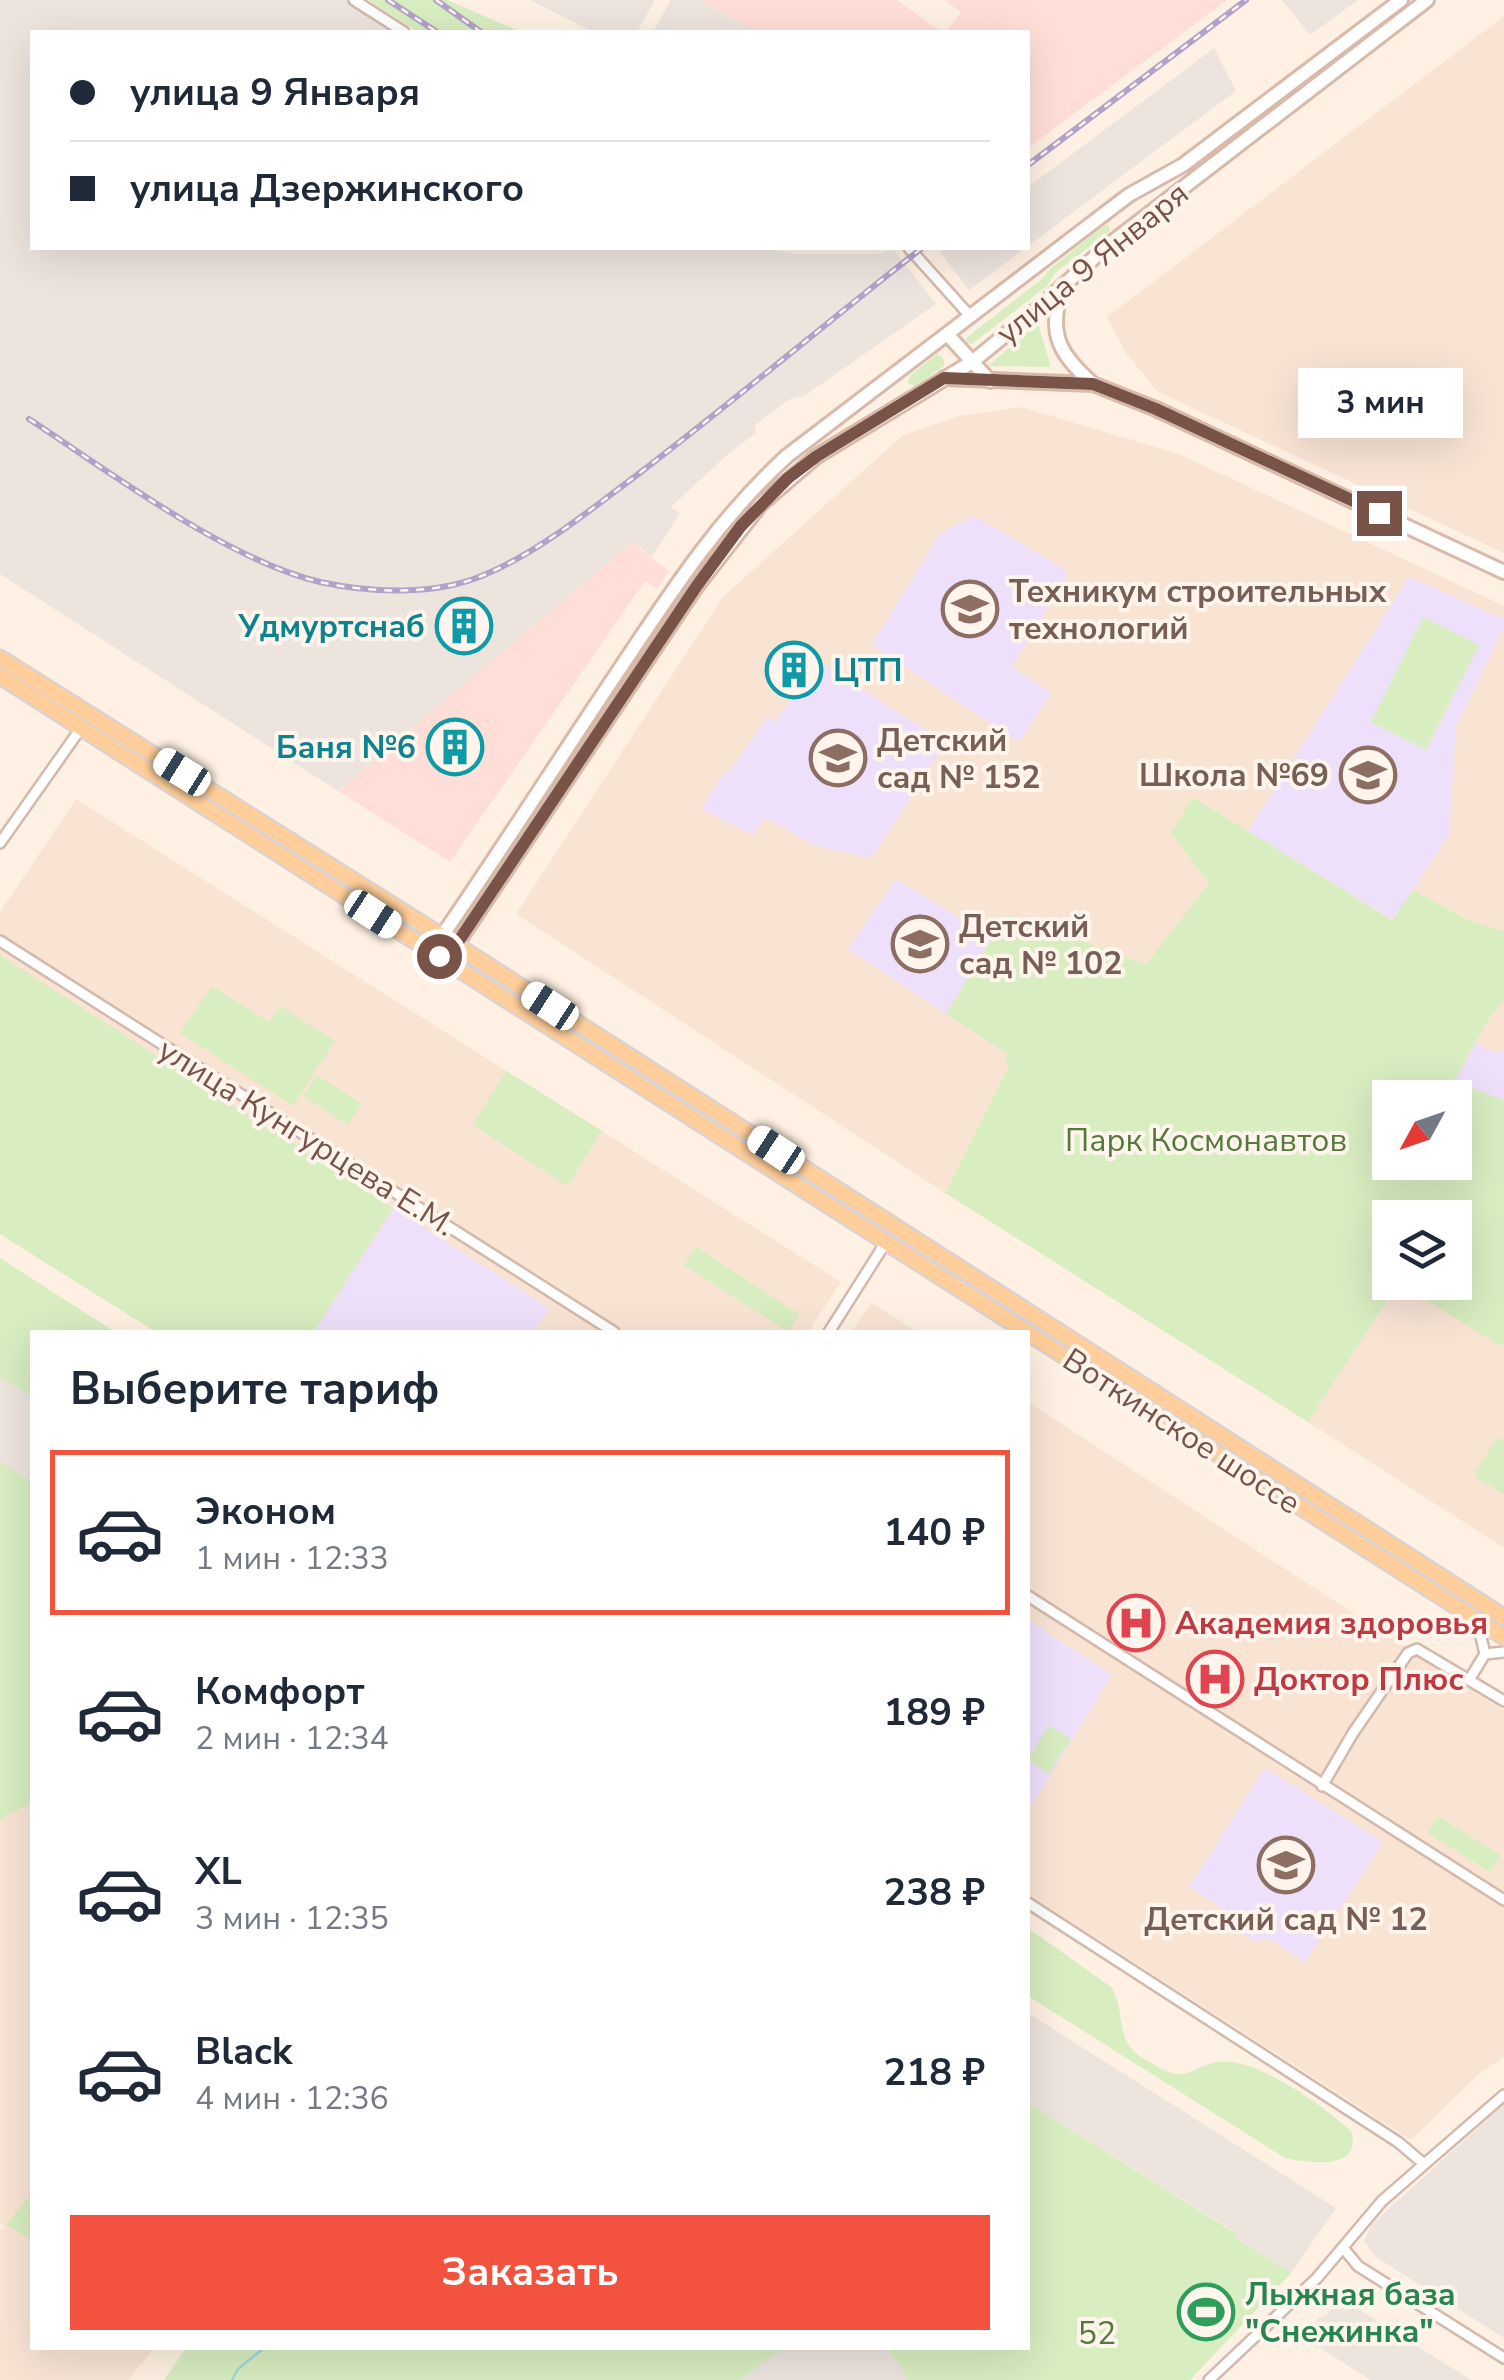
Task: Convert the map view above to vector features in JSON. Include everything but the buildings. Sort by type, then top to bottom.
[{"type":"main road","name":"улица 9 Января","points":[[439,956],[442,936],[665,601],[748,492],[786,456],[1129,194],[1183,165],[1401,0]]},
{"type":"main road","name":"улица 9 Января","points":[[439,956],[456,945],[741,526],[788,478],[972,362],[1127,231],[1426,0]]},
{"type":"main road","points":[[1110,210],[1127,231]]},
{"type":"main road","points":[[1068,281],[1060,292],[1056,309],[1059,344],[1072,365],[1093,384]]},
{"type":"main road","points":[[947,334],[990,381]]},
{"type":"main road","points":[[944,378],[1093,384],[1156,409],[1504,572]]},
{"type":"main road","points":[[665,601],[680,611]]},
{"type":"main road","name":"Воткинское шоссе","points":[[0,658],[442,936],[1504,1617]]},
{"type":"main road","name":"Воткинское шоссе","points":[[0,676],[1024,1330]]},
{"type":"main road","points":[[81,728],[90,714]]},
{"type":"main road","name":"Воткинское шоссе","points":[[1030,1334],[1504,1637]]},
{"type":"street","points":[[354,0],[401,30]]},
{"type":"street","points":[[912,250],[970,316]]},
{"type":"street","points":[[0,842],[81,728]]},
{"type":"street","name":"улица Кунгурцева Е.М.","points":[[0,941],[611,1330]]},
{"type":"street","points":[[830,1330],[886,1242]]},
{"type":"street","points":[[1030,1597],[1504,1900]]},
{"type":"street","points":[[1470,1680],[1485,1654],[1477,1620]]},
{"type":"street","points":[[1322,1786],[1352,1734],[1408,1653],[1418,1648],[1504,1702]]},
{"type":"street","points":[[1485,1654],[1504,1652]]},
{"type":"street","points":[[1030,1904],[1398,2142],[1424,2164]]},
{"type":"street","points":[[1209,2380],[1344,2249],[1358,2226],[1504,2096]]},
{"type":"street","points":[[1344,2249],[1358,2266],[1504,2358]]},
{"type":"shaded area","points":[[0,0],[357,0],[403,30],[30,30],[30,250],[775,250],[796,254],[878,254],[894,250],[936,304],[804,396],[790,399],[755,425],[756,433],[671,507],[680,513],[651,558],[634,541],[338,791],[0,574]]},
{"type":"shaded area","points":[[530,0],[655,0],[638,30],[589,30]]},
{"type":"shaded area","points":[[671,0],[700,0],[754,30],[654,30]]},
{"type":"shaded area","points":[[700,0],[897,0],[939,30],[754,30]]},
{"type":"shaded area","points":[[944,0],[1227,0],[1030,147],[1030,30],[948,30],[961,12]]},
{"type":"shaded area","points":[[1282,0],[1358,0],[1310,35]]},
{"type":"shaded area","points":[[1504,16],[1504,553],[1158,392],[1125,352],[1107,317]]},
{"type":"shaded area","points":[[1214,48],[1236,91],[1030,245],[1030,186]]},
{"type":"shaded area","points":[[943,250],[1023,250],[969,290],[940,252]]},
{"type":"shaded area","points":[[1021,407],[1179,454],[1504,606],[1504,931],[1468,920],[1413,890],[1393,920],[1193,797],[1171,833],[1209,883],[1146,964],[1006,915],[946,1013],[1008,1054],[1009,1065],[945,1193],[516,914],[723,597],[903,435],[959,416]]},
{"type":"shaded area","name":"Техникум строительных технологий","points":[[975,516],[1069,572],[1012,667],[1051,693],[1019,742],[872,645],[940,533]]},
{"type":"shaded area","points":[[635,540],[642,551],[669,571],[657,589],[645,581],[450,862],[338,791]]},
{"type":"shaded area","name":"Школа №69","points":[[1409,577],[1504,619],[1504,626],[1456,727],[1449,835],[1393,920],[1248,831]]},
{"type":"shaded area","name":"Детский сад № 152","points":[[816,660],[946,743],[871,858],[814,845],[765,817],[753,835],[702,809],[723,774],[729,772],[767,717],[776,722]]},
{"type":"shaded area","points":[[76,799],[841,1282],[809,1330],[153,1330],[0,1234],[0,912]]},
{"type":"shaded area","name":"Детский сад № 102","points":[[896,879],[992,938],[946,1014],[848,949]]},
{"type":"shaded area","points":[[1504,1001],[1504,1100],[1472,1088],[1472,1080],[1465,1080],[1458,1071],[1489,1018]]},
{"type":"shaded area","points":[[1476,1043],[1496,1053],[1504,1050],[1504,1100],[1472,1088],[1472,1080],[1455,1080]]},
{"type":"shaded area","points":[[393,1208],[549,1308],[534,1330],[315,1330]]},
{"type":"shaded area","points":[[1386,1300],[1427,1300],[1502,1346],[1504,1341],[1504,1548],[1308,1422]]},
{"type":"shaded area","points":[[871,1302],[915,1330],[853,1330]]},
{"type":"shaded area","points":[[0,1377],[30,1396],[30,1481],[0,1462]]},
{"type":"shaded area","points":[[1030,1403],[1504,1711],[1504,2057],[1479,2074],[1411,2140],[1030,1895]]},
{"type":"shaded area","points":[[1030,1621],[1112,1675],[1030,1808]]},
{"type":"shaded area","name":"Детский сад № 12","points":[[1265,1768],[1383,1842],[1305,1962],[1270,1939],[1254,1941],[1234,1928],[1231,1914],[1189,1887]]},
{"type":"shaded area","points":[[30,1803],[30,2350],[152,2350],[128,2380],[0,2380],[0,2231],[5,2226],[0,2223],[0,1820]]},
{"type":"shaded area","points":[[1030,2014],[1336,2208],[1291,2273],[1235,2237],[1237,2233],[1030,2104]]},
{"type":"shaded area","points":[[1504,2104],[1504,2338],[1376,2257],[1364,2241],[1372,2224]]},
{"type":"shaded area","points":[[1338,2296],[1471,2380],[1371,2380],[1306,2339]]},
{"type":"shaded area","points":[[781,2350],[889,2350],[909,2380],[739,2380]]},
{"type":"green space","points":[[368,0],[447,0],[516,30],[415,30]]},
{"type":"green space","points":[[1109,225],[1110,231],[1055,273],[1047,286],[972,344],[967,343],[966,338]]},
{"type":"green space","points":[[1038,323],[1051,367],[988,366]]},
{"type":"green space","points":[[937,354],[944,359],[944,366],[915,386],[908,383],[910,375]]},
{"type":"green space","points":[[1423,617],[1479,645],[1426,750],[1371,722]]},
{"type":"green space","name":"Парк Космонавтов","points":[[1193,797],[1392,920],[1413,890],[1468,920],[1504,931],[1504,1001],[1489,1018],[1455,1080],[1372,1080],[1372,1180],[1472,1180],[1472,1088],[1504,1100],[1501,1347],[1426,1300],[1472,1300],[1472,1200],[1372,1200],[1372,1300],[1387,1300],[1308,1422],[945,1193],[1009,1065],[1004,1061],[1008,1054],[946,1014],[1007,914],[1146,964],[1209,883],[1171,833]]},
{"type":"green space","points":[[0,955],[393,1208],[315,1330],[153,1330],[0,1234]]},
{"type":"green space","points":[[212,986],[269,1022],[280,1006],[335,1041],[293,1106],[180,1033]]},
{"type":"green space","points":[[506,1071],[602,1131],[567,1186],[473,1125]]},
{"type":"green space","points":[[317,1075],[362,1104],[348,1125],[303,1096]]},
{"type":"green space","points":[[696,1247],[799,1314],[789,1330],[785,1330],[684,1265]]},
{"type":"green space","points":[[0,1258],[112,1330],[30,1330],[30,1396],[0,1377]]},
{"type":"green space","points":[[1497,1437],[1504,1442],[1504,1495],[1476,1477]]},
{"type":"green space","points":[[0,1462],[30,1481],[30,1803],[0,1820]]},
{"type":"green space","points":[[1049,1725],[1071,1739],[1048,1775],[1030,1761]]},
{"type":"green space","points":[[1438,1816],[1500,1855],[1490,1872],[1428,1833]]},
{"type":"green space","points":[[1030,1929],[1111,1987],[1128,2044],[1141,2057],[1176,2074],[1219,2062],[1247,2065],[1279,2079],[1351,2131],[1353,2144],[1342,2158],[1307,2162],[1285,2158],[1030,1997]]},
{"type":"green space","name":"52","points":[[1030,2104],[1237,2234],[1236,2238],[1291,2273],[1190,2380],[909,2380],[889,2350],[1030,2350]]},
{"type":"green space","points":[[30,2195],[30,2239],[6,2225]]},
{"type":"green space","points":[[185,2350],[781,2350],[739,2380],[164,2380]]},
{"type":"waterway","points":[[232,2380],[238,2369],[262,2350]]},
{"type":"railway","points":[[388,0],[434,30]]},
{"type":"railway","points":[[436,0],[478,30]]},
{"type":"railway","points":[[1030,163],[1246,0]]},
{"type":"railway","points":[[29,419],[208,535],[284,571],[360,588],[403,590],[445,586],[504,566],[564,530],[919,250]]},
{"type":"place","name":"Техникум строительных технологий","points":[[970,609]]},
{"type":"place","name":"Удмуртснаб","points":[[464,626]]},
{"type":"place","name":"ЦТП","points":[[794,670]]},
{"type":"place","name":"Баня №6","points":[[455,747]]},
{"type":"place","name":"Детский сад № 152","points":[[838,758]]},
{"type":"place","name":"Школа №69","points":[[1368,775]]},
{"type":"place","name":"Детский сад № 102","points":[[920,944]]},
{"type":"place","name":"Академия здоровья","points":[[1136,1623]]},
{"type":"place","name":"Доктор Плюс","points":[[1215,1679]]},
{"type":"place","name":"Детский сад № 12","points":[[1286,1865]]},
{"type":"place","name":"Лыжная база \"Снежинка\"","points":[[1206,2312]]},
{"type":"route","points":[[439,956],[456,945],[696,587],[760,504],[817,456],[944,378],[1093,384],[1156,409],[1379,513]]}]
